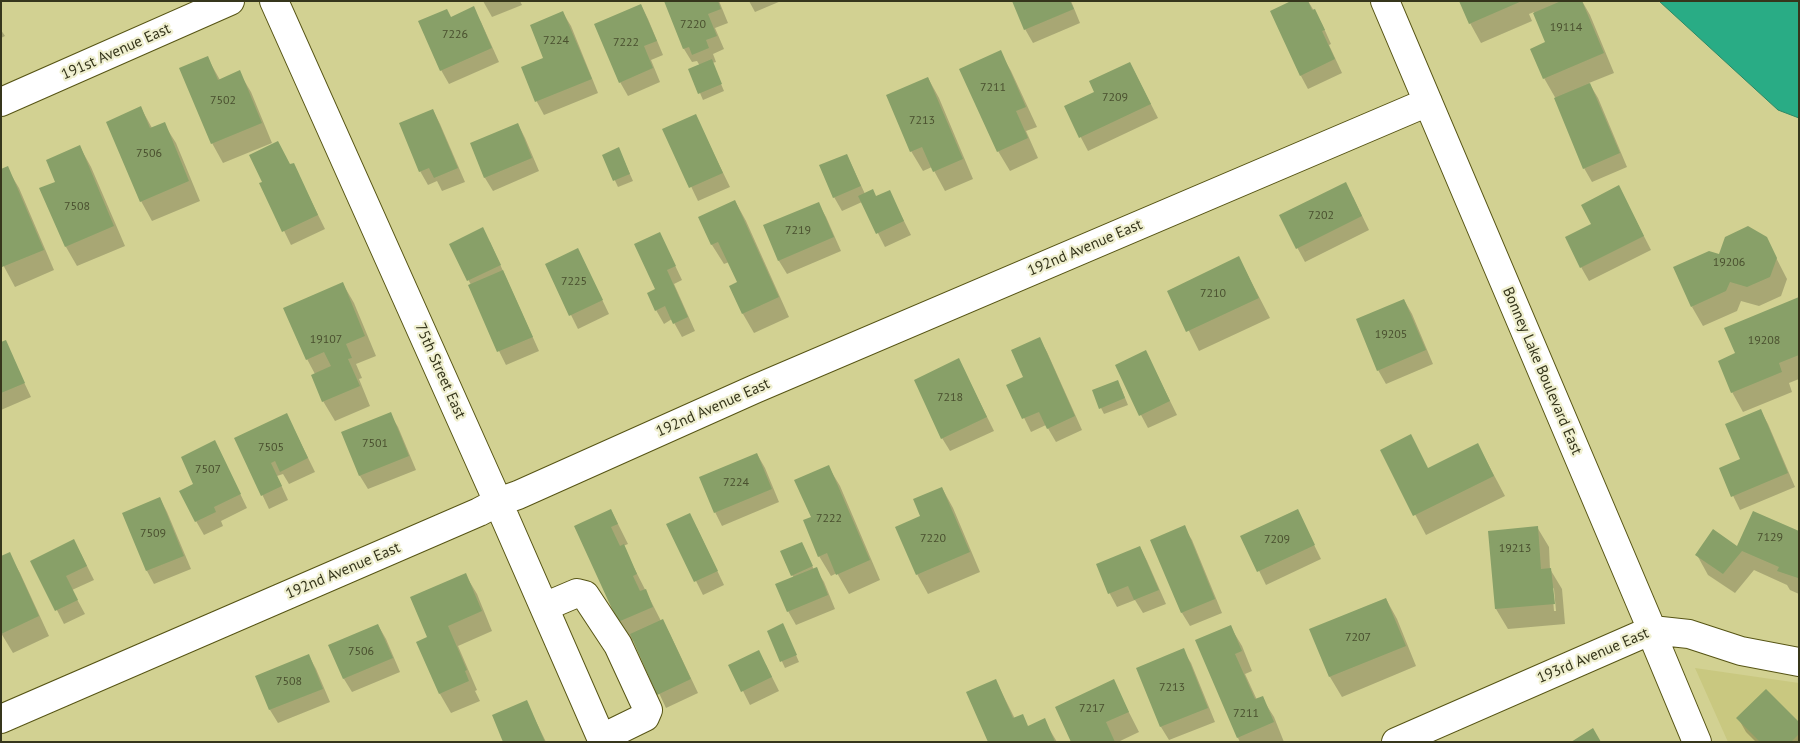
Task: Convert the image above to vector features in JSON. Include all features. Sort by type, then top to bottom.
[{"type":"street","name":"191st Avenue East","points":[[1,102],[230,1]]},
{"type":"street","name":"75th Street East","points":[[274,1],[602,740]]},
{"type":"street","name":"Bonney Lake Boulevard East","points":[[1384,1],[1652,630],[1697,742]]},
{"type":"street","name":"192nd Avenue East","points":[[1,719],[479,512],[498,502],[518,495],[755,389],[1428,102]]},
{"type":"street","points":[[544,607],[577,593],[585,595],[618,646],[648,710],[646,717],[602,740]]},
{"type":"street","name":"193rd Avenue East","points":[[1396,742],[1652,630],[1689,634],[1741,651],[1799,662]]},
{"type":"shaded area","points":[[1659,1],[1799,1],[1799,118],[1778,110]]},
{"type":"shaded area","points":[[1695,668],[1799,683],[1799,742],[1728,742]]},
{"type":"building","points":[[664,1],[718,1],[721,9],[708,14],[717,36],[706,40],[709,48],[692,55],[689,47],[683,49]]},
{"type":"building","points":[[1012,1],[1070,1],[1074,9],[1024,30]]},
{"type":"building","points":[[1291,1],[1308,1],[1312,10],[1315,9],[1325,30],[1322,31],[1335,59],[1300,76],[1270,11]]},
{"type":"building","points":[[1459,1],[1522,1],[1469,24]]},
{"type":"building","points":[[1561,1],[1582,1],[1604,53],[1543,79],[1530,49],[1545,42],[1533,13]]},
{"type":"building","points":[[641,4],[657,41],[644,46],[653,68],[619,83],[594,24]]},
{"type":"building","points":[[474,6],[492,48],[440,71],[418,21],[447,9],[451,17]]},
{"type":"building","points":[[563,11],[592,79],[535,102],[521,67],[543,58],[530,25]]},
{"type":"building","points":[[1001,50],[1026,107],[1016,111],[1028,138],[997,152],[959,69]]},
{"type":"building","points":[[208,56],[218,80],[240,70],[262,123],[211,144],[179,68]]},
{"type":"building","points":[[712,59],[722,84],[698,94],[688,69]]},
{"type":"building","points":[[1130,62],[1151,104],[1079,138],[1064,106],[1094,92],[1089,81]]},
{"type":"building","points":[[928,77],[963,159],[933,172],[922,147],[910,152],[886,95]]},
{"type":"building","points":[[1590,83],[1620,153],[1583,169],[1554,98]]},
{"type":"building","points":[[141,106],[150,128],[165,122],[189,181],[140,202],[106,122]]},
{"type":"building","points":[[433,109],[458,168],[434,178],[429,168],[419,172],[399,123]]},
{"type":"building","points":[[696,114],[723,173],[689,188],[662,129]]},
{"type":"building","points":[[518,123],[532,158],[484,178],[470,143]]},
{"type":"building","points":[[278,141],[290,164],[294,163],[318,215],[282,232],[259,183],[262,182],[249,155]]},
{"type":"building","points":[[80,145],[114,226],[65,247],[39,188],[55,182],[46,160]]},
{"type":"building","points":[[619,147],[630,174],[613,181],[602,155]]},
{"type":"building","points":[[847,154],[861,186],[833,198],[819,165]]},
{"type":"building","points":[[8,166],[44,250],[2,267],[1,169]]},
{"type":"building","points":[[1346,182],[1362,216],[1296,249],[1279,215]]},
{"type":"building","points":[[1619,185],[1644,236],[1580,268],[1565,237],[1591,224],[1581,205]]},
{"type":"building","points":[[873,189],[876,196],[890,190],[904,221],[876,234],[858,196]]},
{"type":"building","points":[[735,200],[779,297],[742,314],[729,286],[737,282],[718,242],[711,245],[698,217]]},
{"type":"building","points":[[819,202],[834,237],[778,261],[763,225]]},
{"type":"building","points":[[1748,226],[1767,237],[1777,258],[1770,277],[1747,287],[1730,282],[1726,291],[1691,307],[1673,267],[1709,251],[1719,254],[1725,237]]},
{"type":"building","points":[[483,227],[501,265],[467,281],[449,244]]},
{"type":"building","points":[[660,232],[676,266],[667,270],[688,317],[673,324],[665,306],[655,311],[647,293],[655,289],[634,244]]},
{"type":"building","points":[[578,248],[603,300],[569,316],[545,264]]},
{"type":"building","points":[[1239,256],[1259,298],[1186,332],[1167,291]]},
{"type":"building","points":[[503,270],[533,337],[497,352],[468,285]]},
{"type":"building","points":[[343,282],[365,336],[346,344],[352,358],[348,359],[360,386],[322,402],[311,375],[331,366],[324,352],[306,360],[283,308]]},
{"type":"building","points":[[1799,297],[1799,355],[1779,363],[1782,372],[1731,393],[1718,361],[1735,353],[1724,328]]},
{"type":"building","points":[[1404,299],[1426,350],[1377,371],[1356,319]]},
{"type":"building","points":[[1040,337],[1075,416],[1047,429],[1039,412],[1022,419],[1006,385],[1023,377],[1011,350]]},
{"type":"building","points":[[6,340],[25,383],[1,393],[1,342]]},
{"type":"building","points":[[1146,350],[1170,401],[1139,416],[1115,365]]},
{"type":"building","points":[[959,358],[987,417],[941,439],[914,380]]},
{"type":"building","points":[[1118,380],[1125,398],[1099,409],[1092,390]]},
{"type":"building","points":[[1761,409],[1788,473],[1731,497],[1719,468],[1740,459],[1725,424]]},
{"type":"building","points":[[391,412],[409,456],[359,476],[341,432]]},
{"type":"building","points":[[287,413],[308,458],[280,472],[275,461],[271,463],[282,486],[261,496],[234,438]]},
{"type":"building","points":[[1411,434],[1428,468],[1478,443],[1494,476],[1413,516],[1380,450]]},
{"type":"building","points":[[215,440],[241,494],[214,507],[216,512],[195,522],[179,491],[193,484],[181,457]]},
{"type":"building","points":[[757,453],[772,489],[714,513],[699,477]]},
{"type":"building","points":[[829,465],[870,560],[836,575],[827,553],[818,557],[803,520],[811,517],[794,480]]},
{"type":"building","points":[[942,487],[970,552],[916,575],[895,527],[920,516],[913,499]]},
{"type":"building","points":[[160,497],[184,556],[146,571],[122,513]]},
{"type":"building","points":[[611,509],[618,524],[611,527],[620,546],[624,544],[637,574],[633,576],[640,591],[646,589],[653,607],[618,622],[574,526]]},
{"type":"building","points":[[1298,509],[1315,545],[1257,572],[1240,536]]},
{"type":"building","points":[[1753,511],[1799,531],[1798,578],[1777,571],[1779,567],[1742,551],[1723,574],[1695,555],[1713,529],[1737,546]]},
{"type":"building","points":[[690,513],[718,571],[694,582],[666,524]]},
{"type":"building","points":[[1185,525],[1215,599],[1181,613],[1150,540]]},
{"type":"building","points":[[1538,526],[1541,569],[1551,568],[1555,604],[1495,609],[1488,531]]},
{"type":"building","points":[[74,539],[87,566],[66,576],[78,600],[55,611],[30,561]]},
{"type":"building","points":[[802,542],[813,566],[791,576],[780,551]]},
{"type":"building","points":[[1140,546],[1159,590],[1134,600],[1128,586],[1108,594],[1096,564]]},
{"type":"building","points":[[10,552],[39,616],[1,634],[1,556]]},
{"type":"building","points":[[817,567],[828,595],[787,612],[775,584]]},
{"type":"building","points":[[466,573],[482,611],[448,626],[467,670],[465,671],[469,681],[439,694],[416,642],[427,637],[410,597]]},
{"type":"building","points":[[1386,598],[1406,646],[1329,677],[1309,629]]},
{"type":"building","points":[[663,619],[691,679],[657,695],[630,634]]},
{"type":"building","points":[[783,623],[797,655],[780,662],[767,631]]},
{"type":"building","points":[[378,624],[393,658],[343,679],[328,645]]},
{"type":"building","points":[[1231,625],[1242,651],[1235,654],[1255,699],[1263,696],[1274,722],[1237,738],[1195,640]]},
{"type":"building","points":[[1184,648],[1208,708],[1160,727],[1136,668]]},
{"type":"building","points":[[759,650],[772,677],[741,692],[728,665]]},
{"type":"building","points":[[309,654],[323,689],[269,710],[255,676]]},
{"type":"building","points":[[996,679],[1013,718],[1023,714],[1028,726],[1045,718],[1055,742],[988,742],[966,692]]},
{"type":"building","points":[[1114,679],[1129,712],[1106,722],[1115,742],[1071,742],[1055,707]]},
{"type":"building","points":[[1766,689],[1799,722],[1799,734],[1791,742],[1760,742],[1736,718]]},
{"type":"building","points":[[527,700],[545,742],[503,742],[492,715]]},
{"type":"building","points":[[1593,728],[1601,742],[1571,742]]}]
